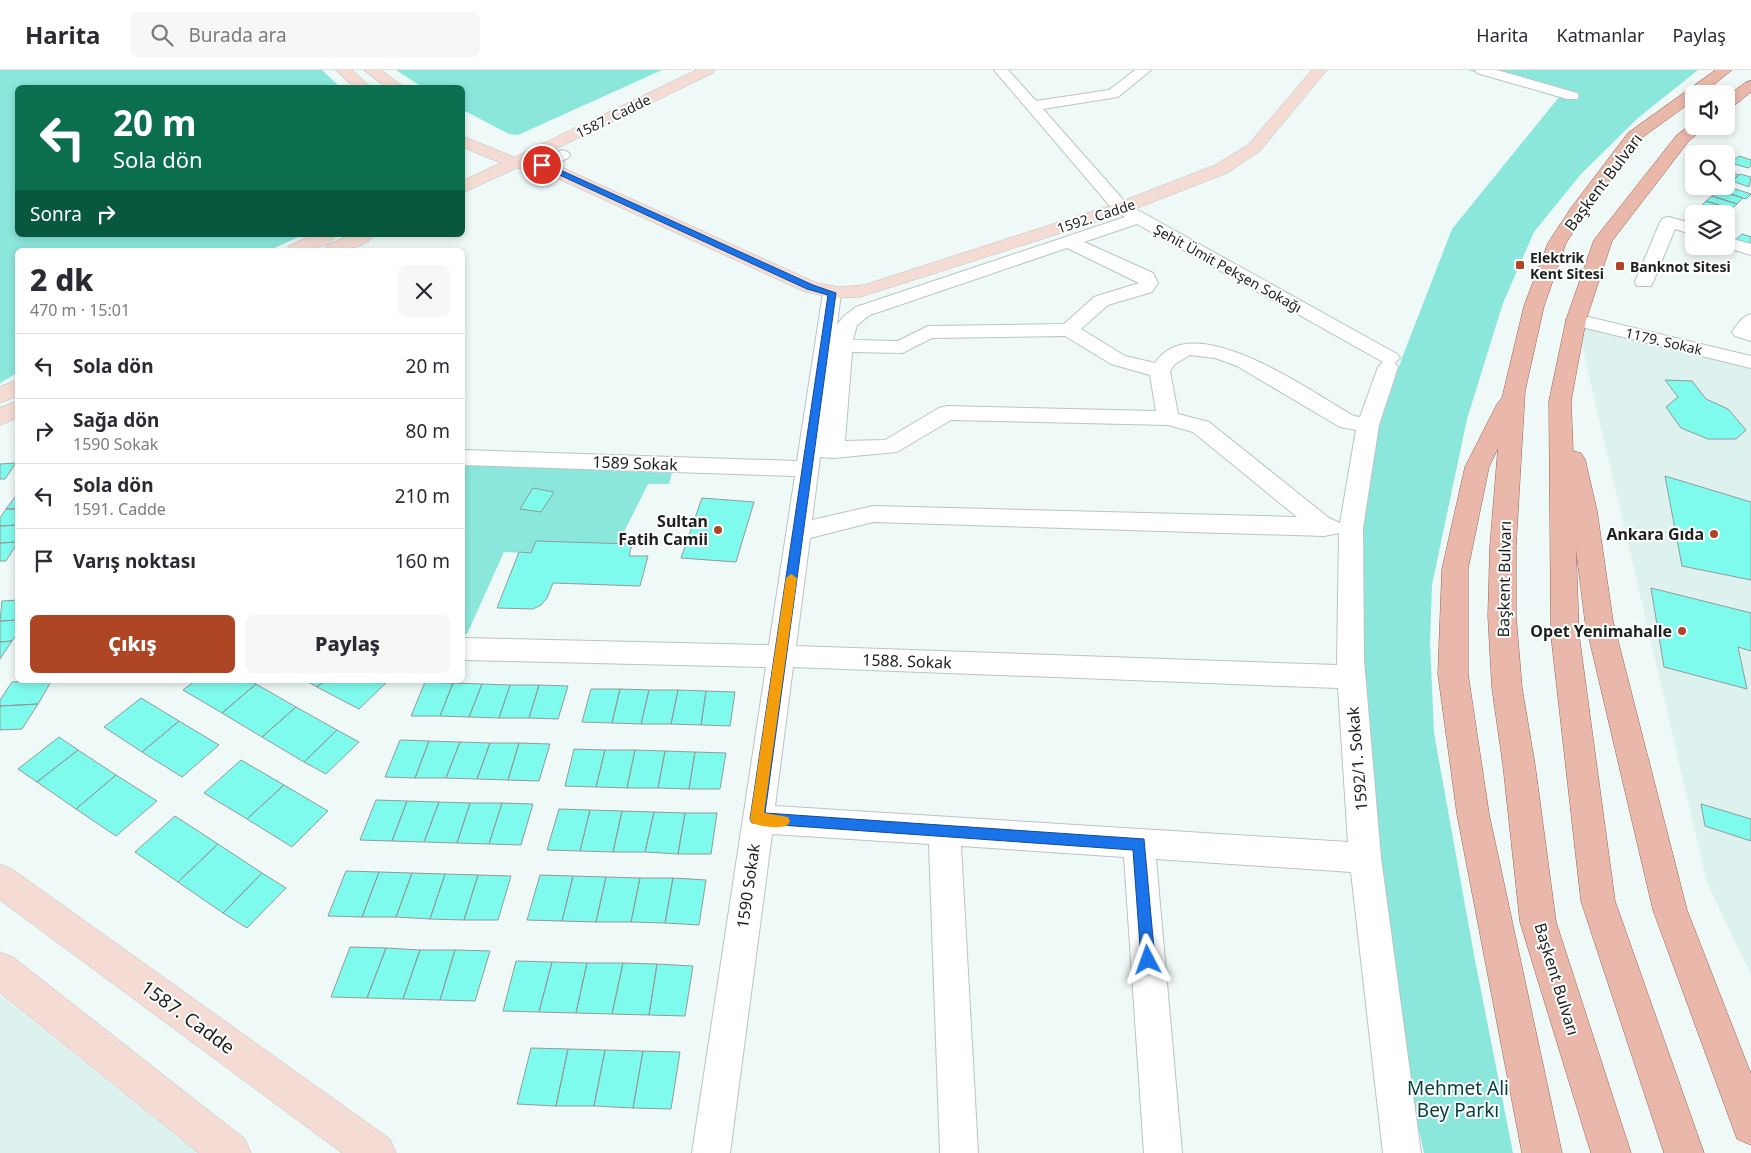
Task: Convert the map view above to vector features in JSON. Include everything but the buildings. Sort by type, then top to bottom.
[{"type":"main road","points":[[343,70],[361,85]]},
{"type":"main road","points":[[371,70],[394,85]]},
{"type":"main road","name":"1587. Cadde","points":[[465,186],[516,155],[682,70]]},
{"type":"main road","name":"1587. Cadde","points":[[538,159],[708,70]]},
{"type":"main road","name":"1592. Cadde","points":[[832,293],[867,290],[1121,208],[1197,180],[1246,155],[1320,70]]},
{"type":"main road","name":"Başkent Bulvarı","points":[[1611,1153],[1538,922],[1519,765],[1506,688],[1502,616],[1503,546],[1514,391],[1534,306],[1558,243],[1576,212],[1634,136],[1725,70]]},
{"type":"main road","points":[[1735,98],[1751,85]]},
{"type":"main road","points":[[1684,1153],[1598,900],[1565,635],[1560,401],[1576,320],[1603,240],[1687,135]]},
{"type":"main road","points":[[465,142],[497,156]]},
{"type":"main road","points":[[465,171],[497,156],[516,155],[538,159],[810,287],[832,293]]},
{"type":"main road","points":[[300,248],[324,237]]},
{"type":"main road","points":[[337,248],[361,237]]},
{"type":"main road","points":[[0,396],[15,388]]},
{"type":"main road","points":[[1514,391],[1477,467],[1455,568],[1453,674],[1472,814],[1542,1153]]},
{"type":"main road","points":[[1560,401],[1584,511],[1599,621],[1670,910],[1751,1125]]},
{"type":"main road","points":[[0,418],[15,410]]},
{"type":"main road","name":"1587. Cadde","points":[[0,880],[376,1153]]},
{"type":"main road","points":[[0,970],[231,1153]]},
{"type":"street","name":"Şehit Ümit Pekşen Sokağı","points":[[1001,70],[1121,208],[1389,362]]},
{"type":"street","points":[[1032,106],[1113,94],[1144,70]]},
{"type":"street","points":[[1482,70],[1572,96]]},
{"type":"street","points":[[538,159],[562,155]]},
{"type":"street","points":[[817,457],[846,326],[855,316],[863,311],[1139,218]]},
{"type":"street","points":[[1644,282],[1669,222],[1685,227]]},
{"type":"street","points":[[1068,242],[1146,277],[1149,283],[1145,288],[1101,301],[1069,330]]},
{"type":"street","points":[[1735,245],[1751,250]]},
{"type":"street","name":"1590 Sokak","points":[[711,1153],[798,532],[817,457],[832,293]]},
{"type":"street","name":"1179. Sokak","points":[[1576,320],[1751,362]]},
{"type":"street","points":[[1751,320],[1742,332],[1751,335]]},
{"type":"street","points":[[843,346],[902,347],[928,332],[1069,330],[1118,360],[1160,371]]},
{"type":"street","points":[[1168,418],[1160,371],[1167,360],[1187,349],[1219,352],[1244,362],[1348,422],[1368,425]]},
{"type":"street","name":"1592/1. Sokak","points":[[1389,362],[1338,527],[1365,858],[1402,1153]]},
{"type":"street","name":"1589 Sokak","points":[[465,457],[817,457],[888,447],[947,413],[1168,418],[1202,427],[1338,527]]},
{"type":"street","points":[[798,532],[873,514],[1338,527]]},
{"type":"street","name":"1588. Sokak","points":[[465,649],[780,656],[1351,677]]},
{"type":"street","points":[[757,819],[1365,858]]},
{"type":"street","points":[[944,831],[959,1153]]},
{"type":"street","points":[[1139,844],[1163,1153]]},
{"type":"shaded area","points":[[1576,320],[1751,362],[1751,975],[1707,883]]},
{"type":"shaded area","points":[[0,995],[198,1153],[0,1153]]},
{"type":"green space","points":[[0,70],[322,70],[338,85],[15,85],[15,237],[299,237],[274,248],[15,248],[15,374],[0,383]]},
{"type":"green space","points":[[396,70],[662,70],[518,135],[509,134],[465,111],[465,85],[419,85]]},
{"type":"green space","name":"Mehmet Ali Bey Parkı","points":[[1468,70],[1698,70],[1638,118],[1581,174],[1534,232],[1503,303],[1467,419],[1432,585],[1430,643],[1434,733],[1474,955],[1513,1153],[1424,1153],[1415,1112],[1364,734],[1359,627],[1363,525],[1379,427],[1402,358],[1452,229],[1559,97]]},
{"type":"green space","points":[[465,465],[672,473],[669,484],[648,484],[618,544],[536,541],[531,553],[504,552],[467,634],[465,634]]},
{"type":"slow traffic","points":[[783,821],[757,819],[791,578]]},
{"type":"place","name":"Elektrik Kent Sitesi","points":[[1520,265]]},
{"type":"place","name":"Banknot Sitesi","points":[[1620,266]]},
{"type":"place","name":"Sultan Fatih Camii","points":[[718,530]]},
{"type":"place","name":"Ankara Gıda","points":[[1714,534]]},
{"type":"place","name":"Opet Yenimahalle","points":[[1682,631]]},
{"type":"route","points":[[542,165],[810,287],[832,293],[757,819],[1139,844],[1148,960]]}]
